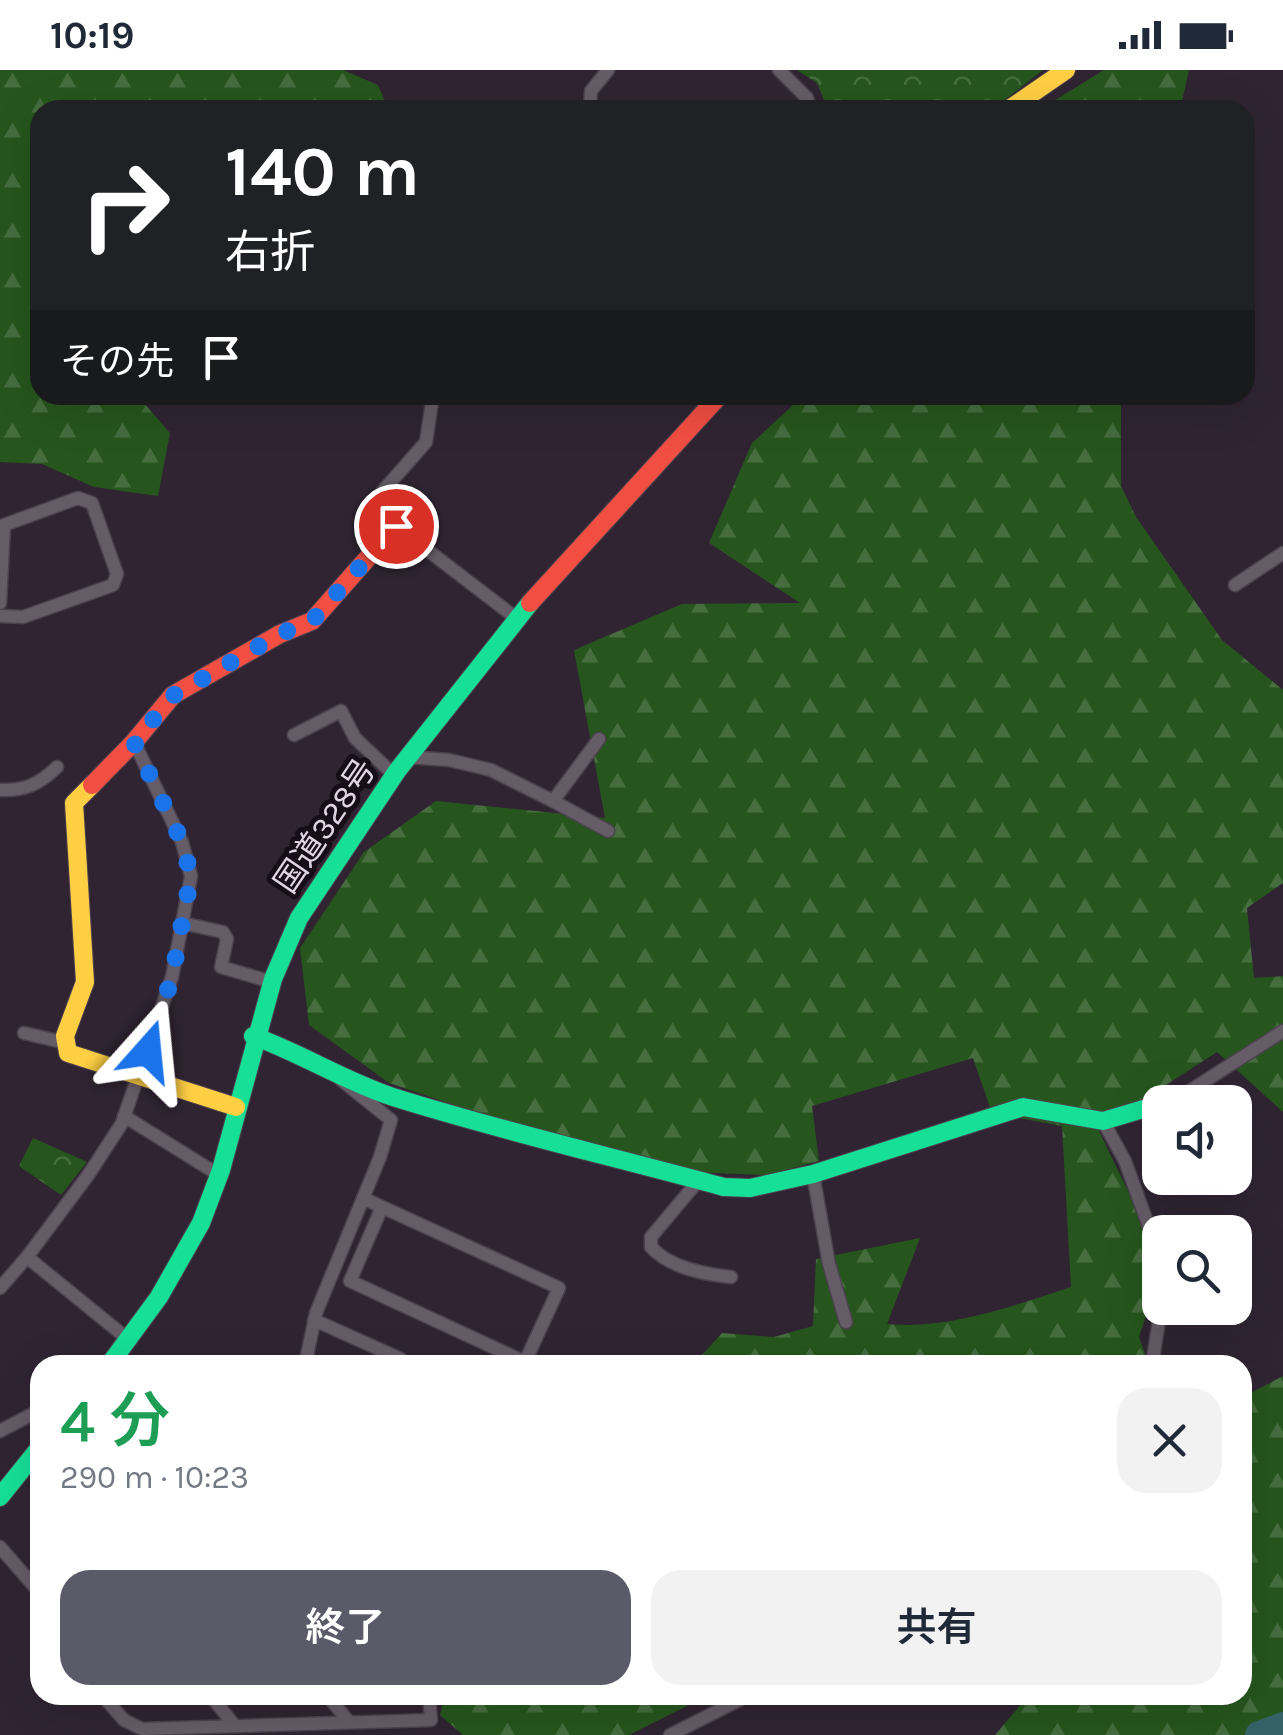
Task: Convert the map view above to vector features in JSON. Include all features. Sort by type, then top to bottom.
[{"type":"main road","points":[[1022,100],[1066,70]]},
{"type":"main road","name":"国道328号","points":[[117,1355],[172,1278],[193,1240],[219,1175],[253,1036],[300,917],[407,757],[516,618],[710,405]]},
{"type":"main road","points":[[236,1107],[68,1053],[65,1036],[85,982],[74,803],[174,695],[280,634],[312,621],[396,526]]},
{"type":"main road","points":[[253,1036],[288,1048],[335,1073],[440,1111],[698,1181],[750,1188],[813,1174],[1024,1107],[1103,1121],[1142,1109]]},
{"type":"main road","points":[[0,1496],[30,1459]]},
{"type":"street","points":[[591,100],[591,91],[608,70]]},
{"type":"street","points":[[779,70],[808,100]]},
{"type":"street","points":[[432,405],[426,442],[382,492],[382,511],[516,618]]},
{"type":"street","points":[[0,603],[4,525],[78,498],[92,503],[117,574],[112,585],[23,617],[0,616]]},
{"type":"street","points":[[1234,585],[1283,553]]},
{"type":"street","points":[[294,734],[340,712],[355,738],[394,775]]},
{"type":"street","points":[[553,801],[599,740]]},
{"type":"street","points":[[0,1288],[89,1174],[124,1116],[172,977],[191,876],[182,842],[134,742]]},
{"type":"street","points":[[407,757],[449,760],[492,770],[608,831]]},
{"type":"street","points":[[0,790],[27,788],[58,767]]},
{"type":"street","points":[[182,923],[222,932],[227,939],[221,967],[272,982]]},
{"type":"street","points":[[1200,1085],[1283,1031]]},
{"type":"street","points":[[24,1032],[66,1043]]},
{"type":"street","points":[[307,1355],[314,1320],[391,1120],[335,1073]]},
{"type":"street","points":[[124,1116],[219,1175]]},
{"type":"street","points":[[1103,1121],[1125,1161],[1145,1215]]},
{"type":"street","points":[[813,1174],[829,1264],[846,1322]]},
{"type":"street","points":[[698,1181],[651,1237],[651,1247],[659,1256],[701,1273],[731,1278]]},
{"type":"street","points":[[363,1198],[560,1288],[527,1355]]},
{"type":"street","points":[[382,1207],[350,1281],[509,1355]]},
{"type":"street","points":[[27,1257],[129,1340]]},
{"type":"street","points":[[314,1320],[394,1355]]},
{"type":"street","points":[[1153,1355],[1158,1325]]},
{"type":"street","points":[[0,1431],[30,1415]]},
{"type":"street","points":[[0,1546],[30,1581]]},
{"type":"street","points":[[111,1705],[124,1720],[142,1729],[431,1720],[430,1705]]},
{"type":"street","points":[[218,1705],[235,1726]]},
{"type":"street","points":[[335,1705],[349,1722]]},
{"type":"street","points":[[670,1735],[729,1705]]},
{"type":"green space","points":[[0,70],[343,70],[378,85],[385,100],[30,100],[30,405],[146,405],[170,433],[158,496],[94,487],[42,464],[0,462]]},
{"type":"green space","points":[[797,70],[1043,70],[1005,100],[824,100],[817,83]]},
{"type":"green space","points":[[1104,70],[1189,70],[1182,100],[1055,100]]},
{"type":"green space","points":[[793,405],[1121,405],[1121,486],[1136,517],[1222,640],[1283,690],[1283,883],[1247,908],[1254,978],[1283,976],[1283,1112],[1217,1052],[1166,1085],[1142,1085],[1142,1101],[1098,1129],[1142,1220],[1143,1325],[1139,1337],[1145,1355],[702,1355],[722,1333],[774,1337],[813,1326],[816,1259],[920,1238],[887,1324],[956,1320],[1071,1287],[1062,1126],[992,1113],[973,1058],[812,1106],[819,1161],[767,1175],[664,1171],[551,1138],[389,1083],[309,1025],[300,948],[364,852],[436,801],[605,818],[574,650],[682,604],[800,603],[709,543],[752,443]]},
{"type":"green space","points":[[33,1138],[87,1162],[61,1195],[19,1166]]},
{"type":"green space","points":[[1283,1376],[1283,1735],[995,1735],[1020,1705],[1252,1705],[1252,1392]]},
{"type":"green space","points":[[442,1705],[689,1705],[629,1735],[463,1735],[440,1715]]},
{"type":"waterway","points":[[1259,1735],[1283,1726]]},
{"type":"traffic: fast","points":[[116,1355],[159,1297],[201,1223],[221,1170],[273,979],[299,918],[397,771],[530,603]]},
{"type":"traffic: fast","points":[[253,1036],[393,1097],[724,1187],[750,1188],[813,1174],[1023,1107],[1103,1121],[1142,1109]]},
{"type":"traffic: fast","points":[[0,1497],[30,1460]]},
{"type":"traffic: slow","points":[[1022,100],[1066,70]]},
{"type":"traffic: slow","points":[[92,785],[74,803],[85,982],[65,1036],[68,1053],[236,1107]]},
{"type":"traffic: jam","points":[[530,603],[711,405]]},
{"type":"traffic: jam","points":[[92,785],[173,695],[280,634],[312,621],[396,526]]},
{"type":"route","points":[[148,1051],[172,977],[191,876],[182,842],[134,742],[174,695],[280,634],[312,621],[396,526]]}]
